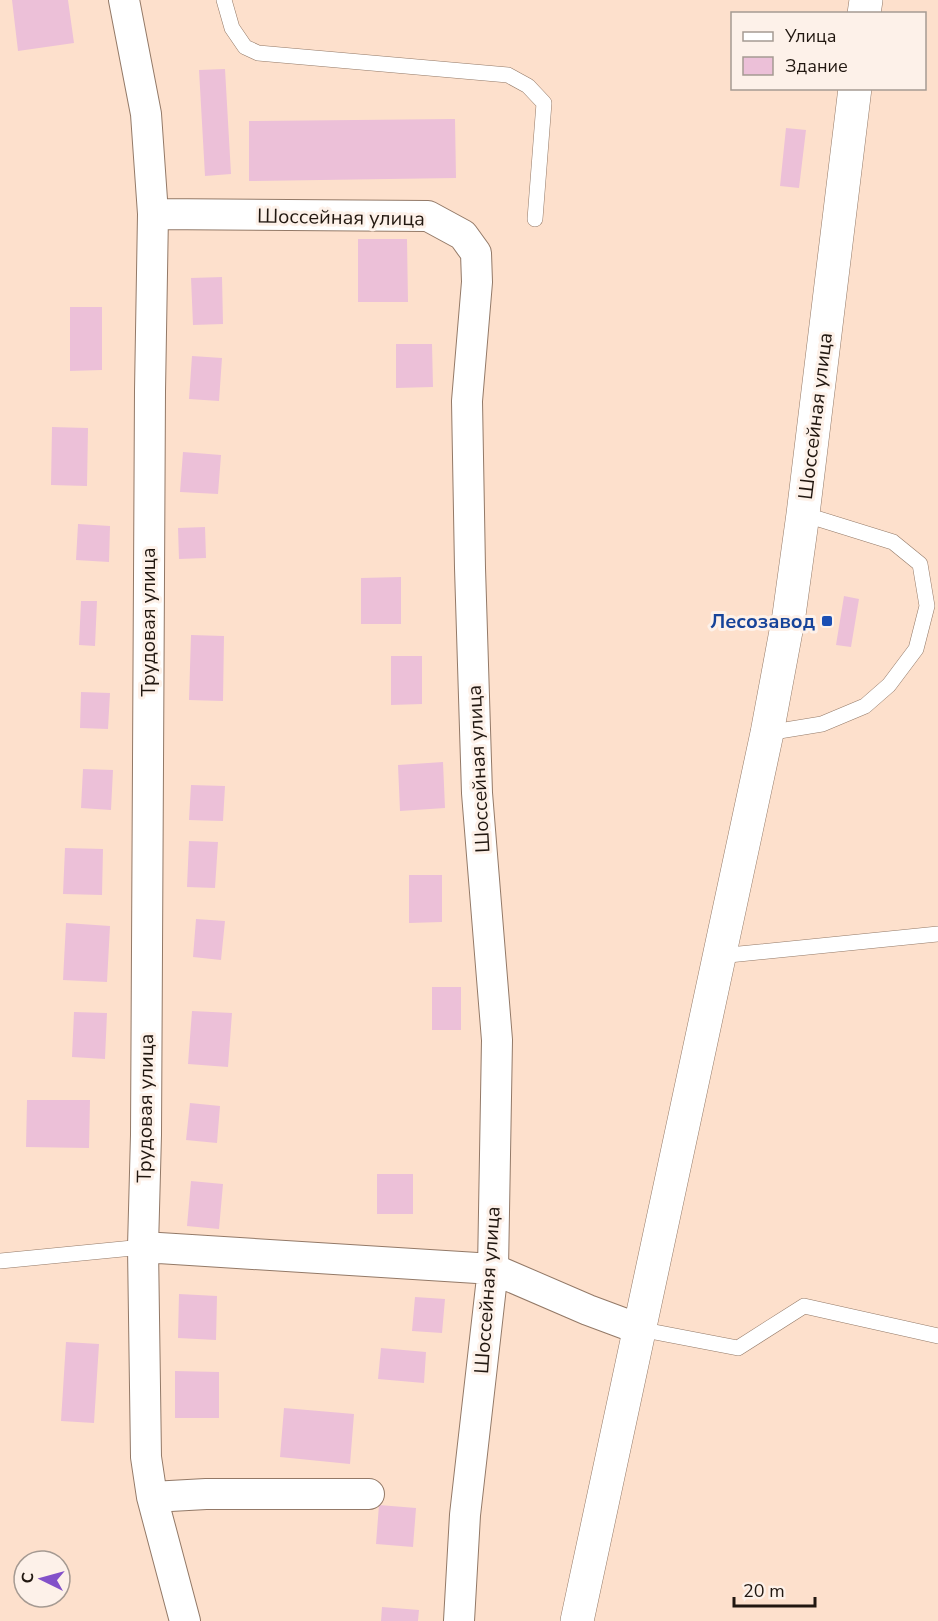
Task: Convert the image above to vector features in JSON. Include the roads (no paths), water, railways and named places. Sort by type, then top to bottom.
[{"type":"main road","name":"Шоссейная улица","points":[[576,1621],[767,733],[789,615],[855,90]]},
{"type":"street","name":"Трудовая улица","points":[[124,0],[146,114],[153,214],[146,1135],[143,1247],[146,1457],[152,1497],[185,1621]]},
{"type":"street","name":"Шоссейная улица","points":[[153,214],[428,216],[464,235],[476,254],[477,282],[467,413],[470,568],[477,794],[497,1040],[493,1269],[465,1515],[459,1621]]},
{"type":"street","points":[[143,1247],[493,1269],[588,1310],[639,1329]]},
{"type":"street","points":[[152,1497],[206,1494],[369,1494]]},
{"type":"lane","points":[[224,0],[232,28],[245,47],[258,53],[508,75],[528,86],[544,103],[535,219]]},
{"type":"lane","points":[[767,733],[822,724],[865,706],[889,685],[916,649],[927,606],[920,564],[893,542],[803,514]]},
{"type":"lane","points":[[719,956],[938,934]]},
{"type":"lane","points":[[0,1261],[143,1247]]},
{"type":"lane","points":[[639,1329],[738,1348],[804,1306],[938,1335]]},
{"type":"place","name":"Лесозавод","points":[[827,621]]}]
